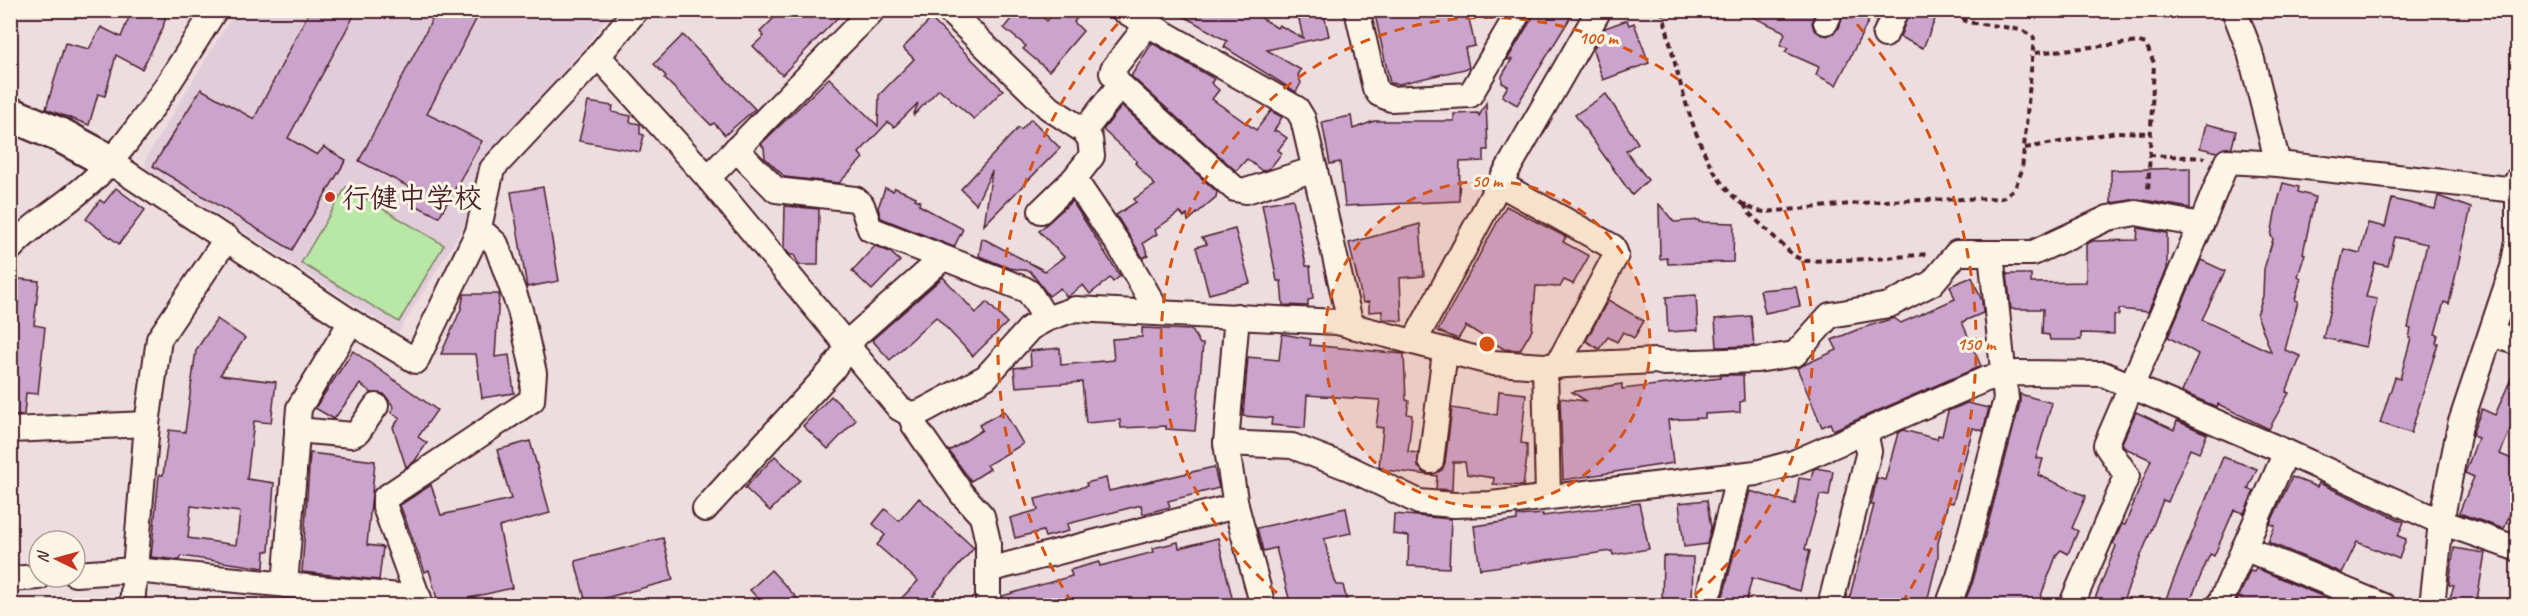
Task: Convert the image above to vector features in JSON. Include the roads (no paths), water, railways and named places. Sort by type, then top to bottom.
[{"type":"street","points":[[10,249],[27,230],[82,189],[110,162],[137,128],[215,10]]},
{"type":"street","points":[[10,114],[62,136],[110,162],[351,321],[416,361],[478,232],[492,169],[598,56],[636,10]]},
{"type":"street","points":[[708,178],[873,10]]},
{"type":"street","points":[[948,10],[1048,106],[1084,131],[1090,139],[1092,156],[1074,180],[1041,211]]},
{"type":"street","points":[[1124,10],[1297,109],[1303,119],[1351,326]]},
{"type":"street","points":[[1357,10],[1375,88],[1379,94],[1391,99],[1470,94],[1520,10]]},
{"type":"street","points":[[1414,342],[1599,10]]},
{"type":"street","points":[[1885,35],[1896,10]]},
{"type":"street","points":[[2234,10],[2250,52],[2278,164]]},
{"type":"street","points":[[1148,24],[1112,73],[1120,85],[1235,189],[1246,191],[1315,169]]},
{"type":"street","points":[[598,56],[708,178],[899,408],[910,414],[921,412],[986,376],[1030,328],[1046,319],[1075,309],[1237,316],[1351,326],[1493,363],[1551,366],[1656,361],[1664,363],[1757,360],[1795,354],[1830,315],[1889,305],[1932,283],[1957,253],[2032,254],[2108,218],[2147,214],[2201,225]]},
{"type":"street","points":[[1084,131],[1120,85]]},
{"type":"street","points":[[736,149],[776,190],[799,194],[849,196],[862,205],[870,229],[1029,292],[1046,319]]},
{"type":"street","points":[[2071,606],[2127,476],[2106,446],[2133,388],[2227,161],[2517,184],[2517,235]]},
{"type":"street","points":[[1074,180],[1121,248],[1152,302],[1152,312]]},
{"type":"street","points":[[1500,184],[1613,247],[1616,255],[1551,366],[1548,497]]},
{"type":"street","points":[[87,573],[135,570],[285,585],[420,602],[386,507],[386,498],[469,440],[527,405],[534,393],[534,373],[520,310],[505,265],[492,238],[478,232]]},
{"type":"street","points":[[132,606],[147,424],[159,339],[227,238]]},
{"type":"street","points":[[2432,606],[2441,522],[2463,414],[2492,334],[2513,267],[2517,242]]},
{"type":"street","points":[[1948,606],[1959,577],[2006,399],[2006,375],[2000,354],[1991,253]]},
{"type":"street","points":[[705,509],[832,370],[856,335],[943,258]]},
{"type":"street","points":[[1237,316],[1226,443],[1236,506],[1263,606]]},
{"type":"street","points":[[285,585],[299,408],[351,321]]},
{"type":"street","points":[[2492,334],[2517,344]]},
{"type":"street","points":[[1431,461],[1445,352]]},
{"type":"street","points":[[1226,443],[1292,446],[1349,468],[1419,502],[1491,504],[1739,475],[1783,466],[1969,386],[2006,375],[2103,374],[2286,452],[2441,522],[2517,549]]},
{"type":"street","points":[[297,430],[352,435],[358,432],[376,406]]},
{"type":"street","points":[[910,414],[914,425],[962,494],[982,516],[988,542],[988,606]]},
{"type":"street","points":[[10,430],[147,424]]},
{"type":"street","points":[[1830,606],[1869,451],[1865,432]]},
{"type":"street","points":[[2219,606],[2286,452]]},
{"type":"street","points":[[1710,589],[1739,475]]},
{"type":"street","points":[[988,570],[1236,506]]},
{"type":"street","points":[[2244,548],[2384,606]]},
{"type":"street","points":[[10,579],[27,578]]},
{"type":"place","name":"行健中学校","points":[[330,197]]}]
